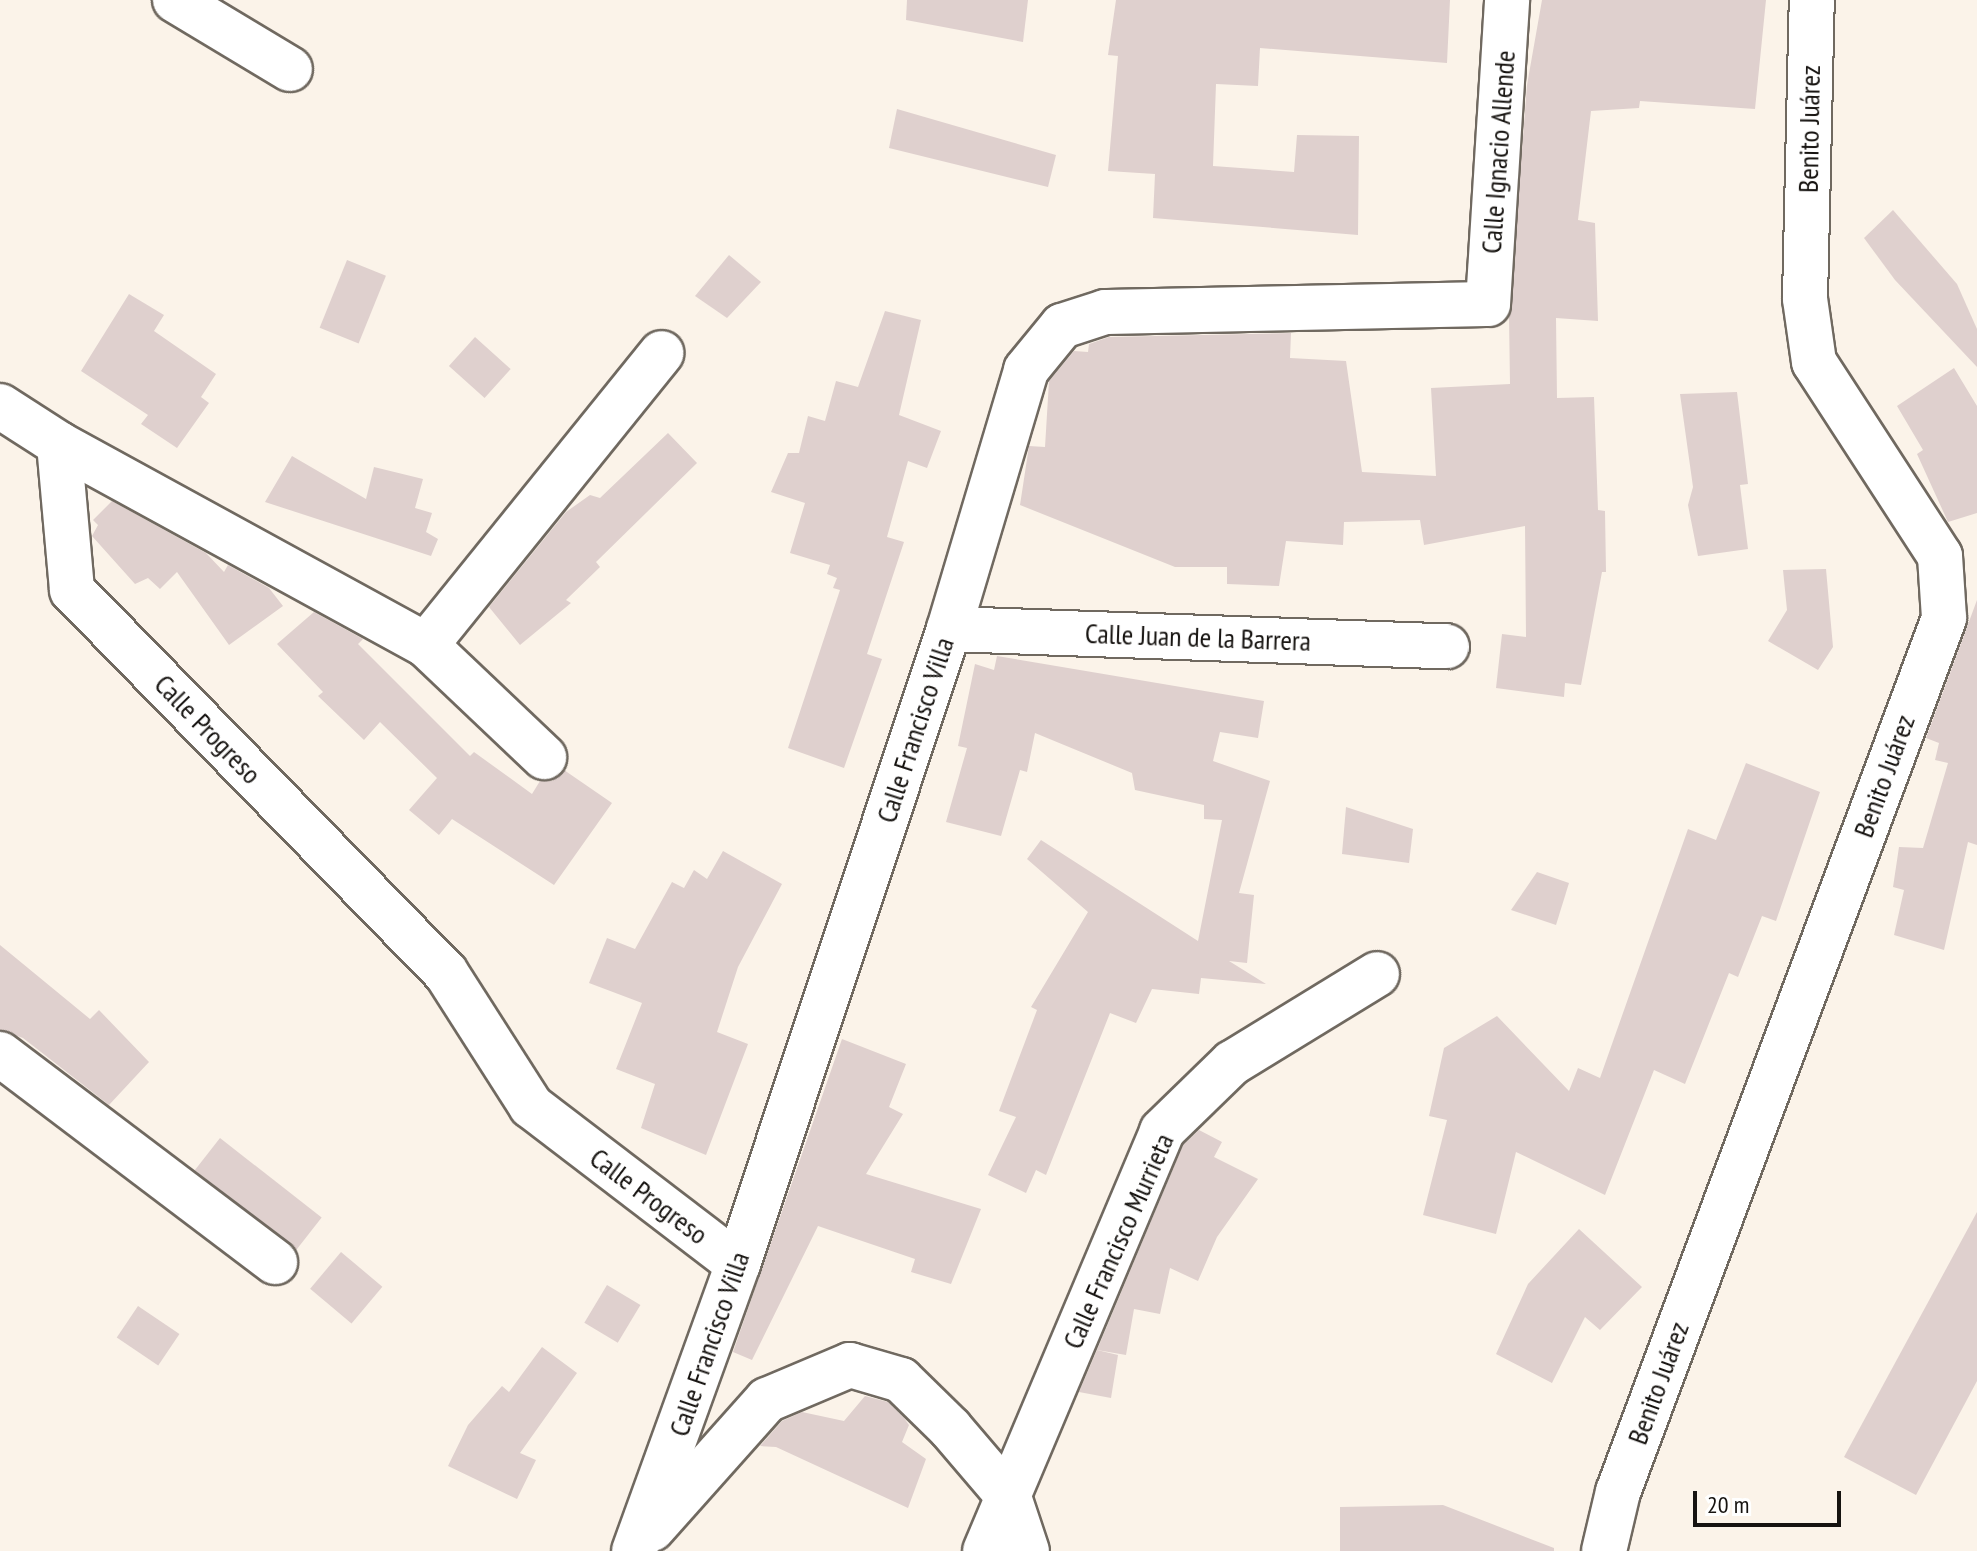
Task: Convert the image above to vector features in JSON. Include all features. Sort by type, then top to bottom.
[{"type":"street","points":[[175,0],[290,69]]},
{"type":"street","name":"Calle Ignacio Allende","points":[[1488,304],[1507,0]]},
{"type":"street","name":"Benito Juárez","points":[[1604,1551],[1618,1492],[1944,618],[1940,556],[1814,362],[1805,299],[1812,0]]},
{"type":"street","name":"Calle Francisco Villa","points":[[636,1548],[738,1264],[949,629],[1026,370],[1062,326],[1105,312],[1488,304]]},
{"type":"street","points":[[426,645],[662,353]]},
{"type":"street","points":[[0,406],[59,444],[426,645],[544,757]]},
{"type":"street","name":"Calle Progreso","points":[[59,444],[72,590],[446,973],[531,1106],[738,1264]]},
{"type":"street","name":"Calle Juan de la Barrera","points":[[949,629],[1447,646]]},
{"type":"street","name":"Calle Francisco Murrieta","points":[[985,1551],[1162,1131],[1232,1063],[1377,974]]},
{"type":"street","points":[[0,1054],[275,1262]]},
{"type":"street","points":[[636,1548],[767,1400],[850,1365],[901,1380],[1009,1497],[1027,1551]]},
{"type":"building","points":[[907,0],[1028,0],[1023,42],[906,20]]},
{"type":"building","points":[[1116,0],[1450,0],[1447,63],[1260,48],[1258,86],[1216,84],[1213,166],[1294,172],[1297,135],[1359,136],[1358,235],[1153,218],[1155,174],[1108,171],[1118,56],[1108,55]]},
{"type":"building","points":[[1542,0],[1766,0],[1755,109],[1640,101],[1639,108],[1591,111],[1578,220],[1595,223],[1598,321],[1556,318],[1557,398],[1594,397],[1598,510],[1605,511],[1606,572],[1602,572],[1581,685],[1565,683],[1564,697],[1496,688],[1502,634],[1526,637],[1525,526],[1424,545],[1420,520],[1344,522],[1343,545],[1286,541],[1279,586],[1227,584],[1227,567],[1175,567],[1020,505],[1029,446],[1045,447],[1049,381],[1074,351],[1088,352],[1089,344],[1109,337],[1291,333],[1290,358],[1346,361],[1362,472],[1436,476],[1431,388],[1510,384],[1509,317],[1527,85]]},
{"type":"building","points":[[897,109],[1056,155],[1048,187],[889,148]]},
{"type":"building","points":[[1893,210],[1957,284],[1977,329],[1977,367],[1895,280],[1864,238]]},
{"type":"building","points":[[729,255],[761,282],[727,318],[695,296]]},
{"type":"building","points":[[347,260],[386,276],[359,343],[320,328]]},
{"type":"building","points":[[129,294],[164,315],[154,331],[216,374],[201,397],[209,403],[177,448],[141,424],[148,415],[81,371]]},
{"type":"building","points":[[885,311],[921,320],[899,415],[941,431],[927,468],[908,461],[887,537],[904,542],[867,654],[882,659],[844,768],[788,748],[840,590],[833,588],[837,578],[827,574],[830,565],[790,553],[805,503],[771,492],[788,453],[799,453],[808,416],[825,421],[836,381],[858,387]]},
{"type":"building","points":[[475,337],[511,369],[485,398],[449,366]]},
{"type":"building","points":[[1954,368],[1977,406],[1977,513],[1948,522],[1917,454],[1923,450],[1897,406]]},
{"type":"building","points":[[1737,392],[1748,484],[1740,485],[1748,549],[1698,556],[1688,505],[1693,487],[1680,394]]},
{"type":"building","points":[[668,433],[697,463],[596,562],[600,567],[566,600],[571,603],[520,645],[489,607],[566,512],[590,495],[600,498]]},
{"type":"building","points":[[292,456],[366,499],[374,467],[423,479],[415,508],[432,513],[426,532],[438,539],[431,556],[265,502]]},
{"type":"building","points":[[112,501],[206,553],[224,572],[228,565],[269,588],[283,606],[229,645],[177,572],[160,589],[148,578],[135,584],[92,536],[98,525],[93,520]]},
{"type":"building","points":[[1826,569],[1833,647],[1818,670],[1768,641],[1787,610],[1783,570]]},
{"type":"building","points":[[1977,600],[1977,845],[1968,842],[1944,950],[1894,935],[1904,890],[1893,887],[1899,847],[1923,848],[1948,763],[1935,760],[1939,743],[1926,738]]},
{"type":"building","points":[[314,612],[363,639],[358,644],[470,756],[474,752],[532,794],[540,781],[552,781],[564,770],[612,803],[554,885],[452,819],[439,835],[409,810],[437,778],[380,722],[364,740],[318,696],[323,692],[277,644]]},
{"type":"building","points":[[997,656],[1264,701],[1258,738],[1220,732],[1213,761],[1270,781],[1239,893],[1254,895],[1247,963],[1229,961],[1266,984],[1201,978],[1199,994],[1152,989],[1136,1023],[1110,1013],[1046,1175],[1036,1170],[1026,1193],[988,1175],[1016,1117],[999,1111],[1037,1010],[1031,1007],[1088,912],[1027,859],[1041,840],[1198,941],[1222,820],[1204,819],[1204,805],[1135,790],[1132,773],[1035,733],[1027,772],[1020,770],[1001,836],[946,822],[967,748],[958,746],[975,664],[994,670]]},
{"type":"building","points":[[1746,763],[1820,792],[1776,921],[1762,916],[1738,977],[1729,973],[1685,1084],[1654,1070],[1605,1195],[1516,1152],[1496,1234],[1423,1215],[1447,1120],[1429,1116],[1444,1048],[1497,1016],[1569,1091],[1578,1068],[1600,1078],[1688,829],[1716,840]]},
{"type":"building","points":[[1346,807],[1413,829],[1409,863],[1342,854]]},
{"type":"building","points":[[723,851],[782,884],[738,967],[717,1032],[748,1044],[706,1155],[641,1128],[655,1084],[616,1069],[642,1003],[589,983],[607,938],[635,949],[672,882],[684,888],[694,870],[707,879]]},
{"type":"building","points":[[1537,872],[1569,883],[1556,925],[1511,910]]},
{"type":"building","points":[[0,945],[90,1019],[99,1010],[149,1062],[109,1105],[23,1038],[0,1030]]},
{"type":"building","points":[[842,1039],[906,1064],[889,1107],[903,1114],[866,1174],[981,1209],[951,1284],[911,1272],[915,1259],[818,1226],[752,1360],[733,1352]]},
{"type":"building","points":[[1199,1130],[1222,1142],[1214,1157],[1258,1179],[1217,1237],[1198,1281],[1170,1268],[1160,1314],[1134,1309],[1126,1355],[1097,1350],[1183,1145]]},
{"type":"building","points":[[220,1138],[322,1217],[296,1250],[195,1170]]},
{"type":"building","points":[[1977,1212],[1977,1381],[1916,1495],[1844,1457]]},
{"type":"building","points":[[1579,1229],[1642,1287],[1600,1330],[1585,1317],[1552,1383],[1496,1354],[1528,1284]]},
{"type":"building","points":[[341,1252],[382,1287],[352,1323],[310,1289]]},
{"type":"building","points":[[607,1285],[640,1305],[618,1343],[584,1323]]},
{"type":"building","points":[[138,1306],[179,1334],[158,1365],[117,1338]]},
{"type":"building","points":[[542,1347],[577,1373],[520,1453],[536,1460],[517,1499],[448,1466],[468,1425],[502,1386],[509,1392]]},
{"type":"building","points":[[1097,1350],[1118,1355],[1111,1398],[1079,1392]]},
{"type":"building","points":[[865,1396],[888,1402],[904,1418],[909,1425],[902,1442],[926,1459],[908,1508],[776,1447],[760,1446],[782,1421],[802,1412],[844,1421]]},
{"type":"building","points":[[1443,1505],[1554,1548],[1554,1551],[1340,1551],[1340,1507]]}]
